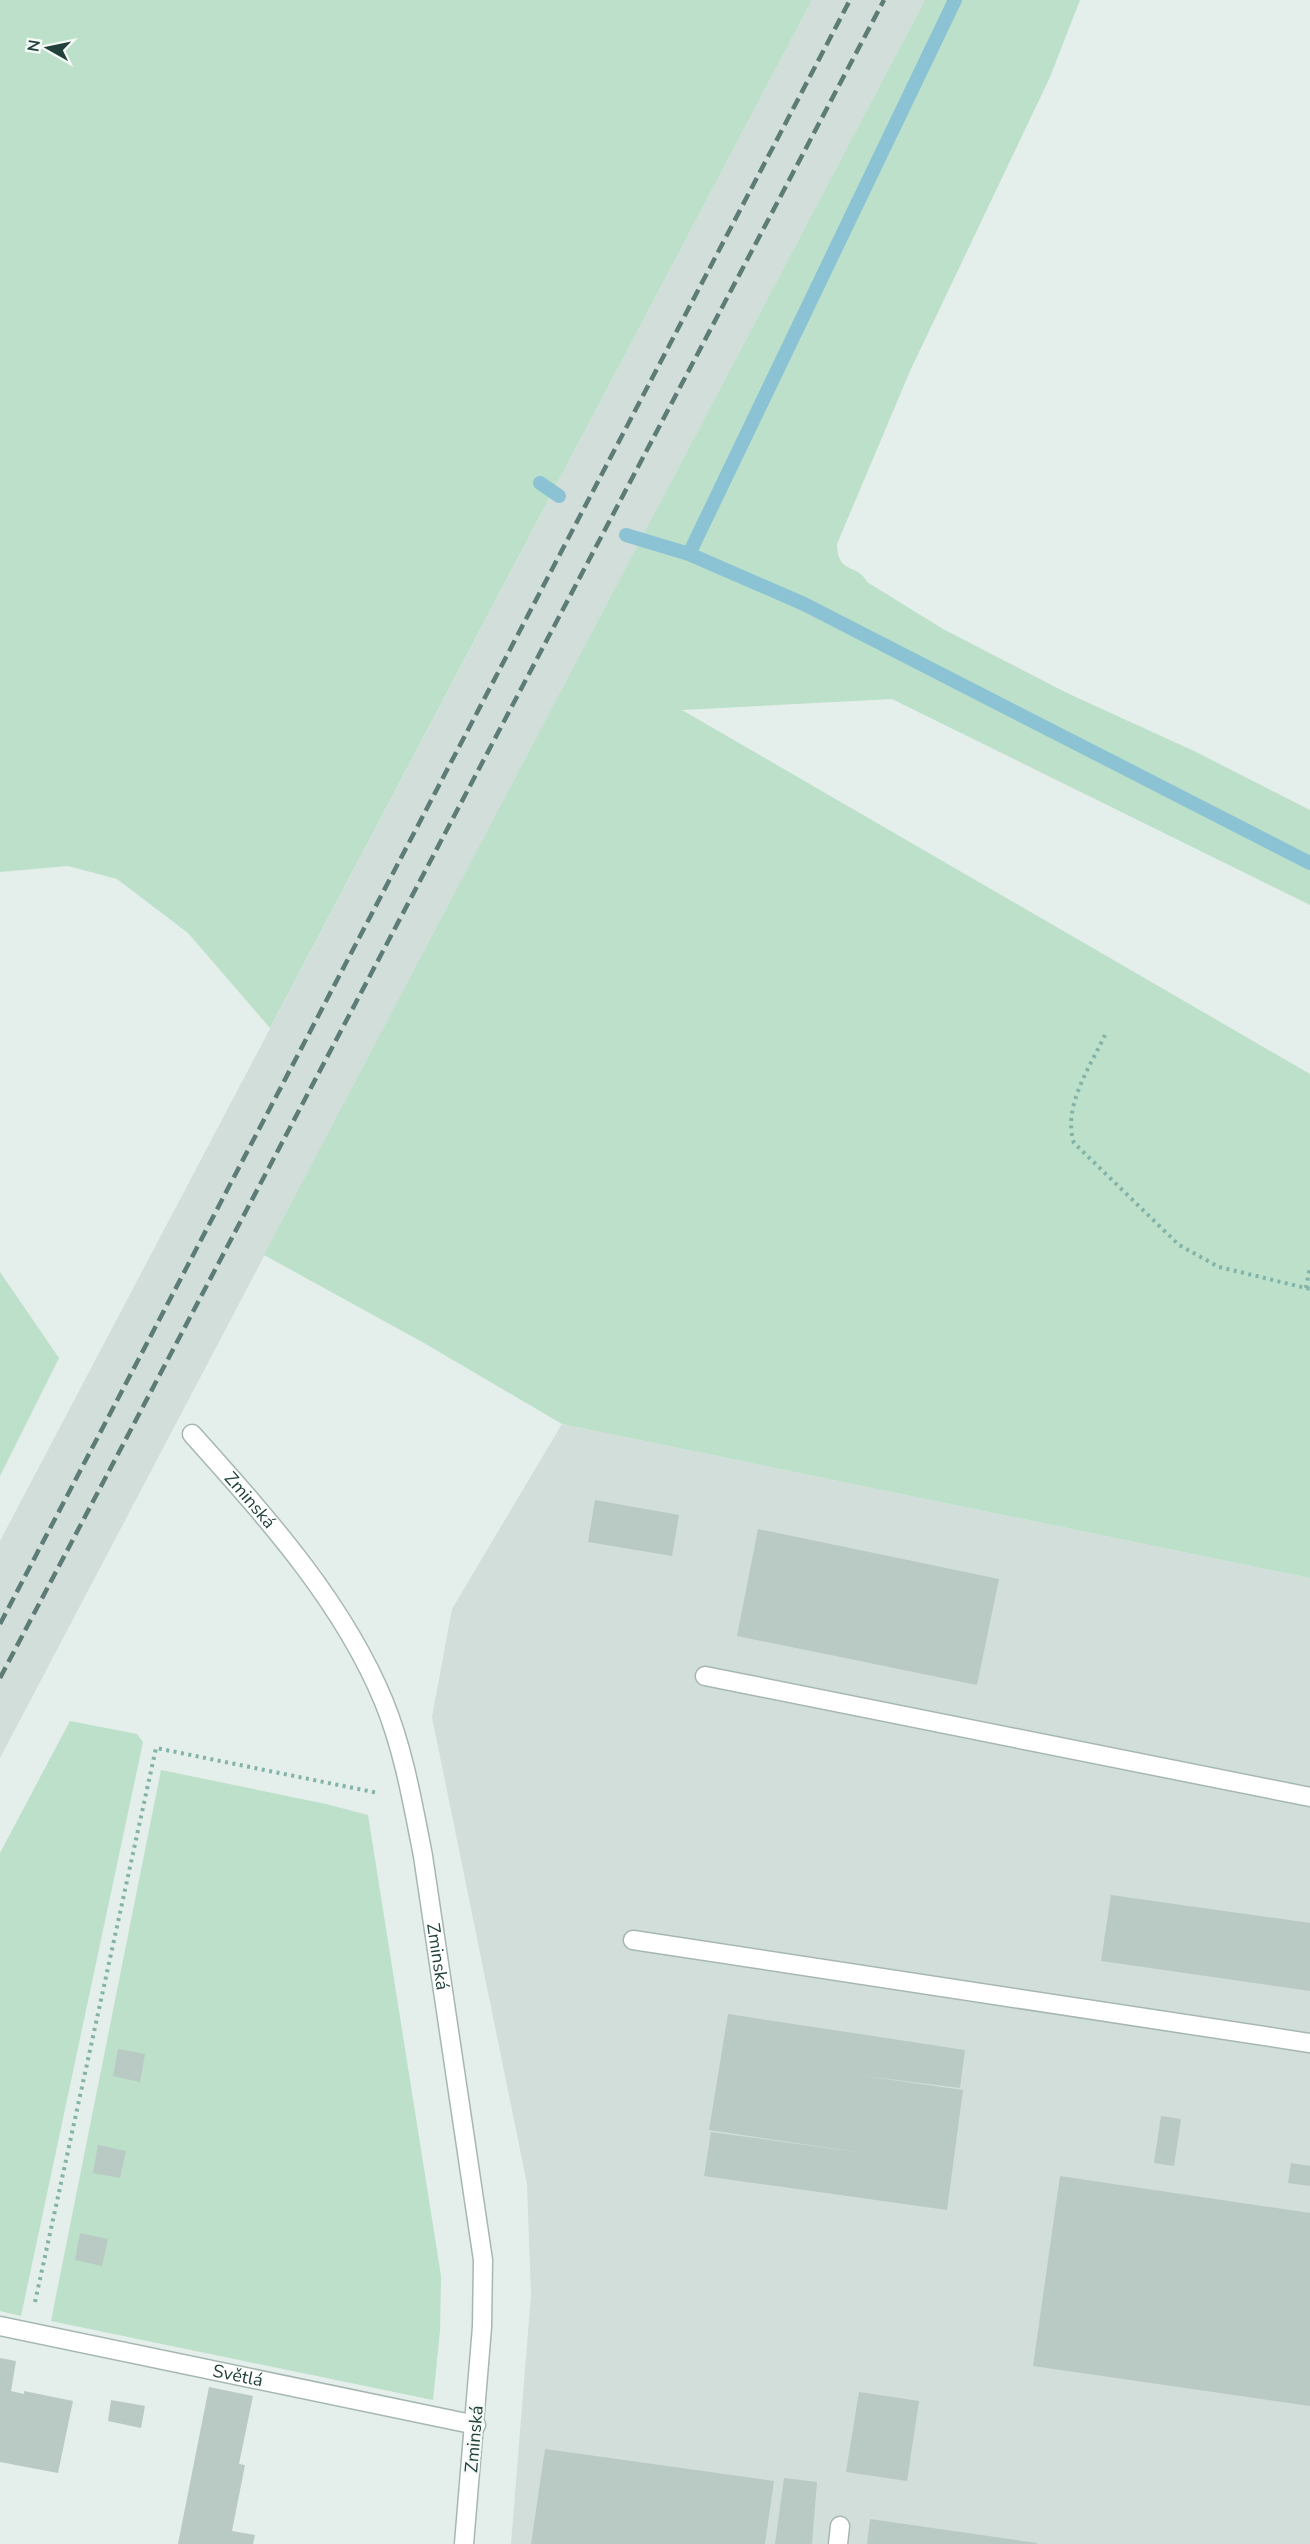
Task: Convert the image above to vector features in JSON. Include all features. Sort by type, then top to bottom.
[{"type":"street","name":"Zminská","points":[[192,1434],[297,1556],[344,1623],[385,1703],[412,1800],[425,1868],[483,2260],[483,2327],[464,2544]]},
{"type":"street","points":[[705,1676],[1310,1797]]},
{"type":"street","points":[[633,1940],[1310,2043]]},
{"type":"street","name":"Světlá","points":[[0,2326],[476,2426]]},
{"type":"path","points":[[1105,1035],[1072,1108],[1070,1131],[1074,1143],[1179,1245],[1219,1267],[1308,1288],[1310,1267]]},
{"type":"path","points":[[28,2332],[156,1748],[412,1800]]},
{"type":"shaded area","points":[[812,0],[925,0],[0,1758],[0,1541]]},
{"type":"shaded area","points":[[562,1424],[1310,1578],[1310,2544],[511,2544],[531,2295],[527,2184],[432,1717],[452,1609]]},
{"type":"green space","points":[[0,0],[812,0],[270,1028],[188,933],[117,879],[68,866],[0,872]]},
{"type":"green space","points":[[925,0],[1080,0],[1050,77],[910,371],[837,544],[840,560],[844,565],[859,572],[867,582],[943,629],[1067,693],[1194,751],[1310,810],[1310,905],[892,699],[682,710],[1310,1074],[1310,1578],[562,1424],[424,1343],[264,1255]]},
{"type":"green space","points":[[0,1272],[59,1358],[0,1476]]},
{"type":"green space","points":[[70,1721],[137,1734],[143,1742],[21,2316],[0,2311],[0,1853]]},
{"type":"green space","points":[[161,1770],[326,1804],[368,1815],[441,2276],[440,2330],[433,2400],[51,2321]]},
{"type":"building","points":[[595,1500],[679,1515],[672,1556],[588,1542]]},
{"type":"building","points":[[758,1529],[999,1579],[977,1685],[737,1636]]},
{"type":"building","points":[[1111,1895],[1310,1923],[1310,1991],[1101,1961]]},
{"type":"building","points":[[728,2014],[965,2050],[960,2088],[857,2075],[963,2090],[947,2210],[704,2176],[711,2132],[870,2154],[709,2130]]},
{"type":"building","points":[[118,2049],[145,2054],[140,2082],[113,2076]]},
{"type":"building","points":[[1161,2116],[1181,2119],[1174,2166],[1154,2163]]},
{"type":"building","points":[[98,2145],[126,2151],[120,2178],[93,2173]]},
{"type":"building","points":[[1291,2163],[1310,2166],[1310,2186],[1288,2183]]},
{"type":"building","points":[[1060,2176],[1310,2213],[1310,2406],[1033,2366]]},
{"type":"building","points":[[80,2233],[108,2239],[102,2266],[75,2260]]},
{"type":"building","points":[[0,2358],[16,2361],[11,2391],[24,2394],[24,2391],[73,2401],[58,2473],[0,2462]]},
{"type":"building","points":[[209,2387],[253,2396],[239,2464],[245,2465],[232,2531],[255,2535],[253,2544],[178,2544]]},
{"type":"building","points":[[859,2392],[919,2401],[907,2481],[846,2472]]},
{"type":"building","points":[[111,2400],[145,2406],[141,2428],[108,2421]]},
{"type":"building","points":[[545,2449],[774,2481],[765,2544],[531,2544]]},
{"type":"building","points":[[784,2478],[817,2482],[812,2544],[775,2544]]},
{"type":"building","points":[[870,2519],[1037,2543],[1037,2544],[867,2544]]},
{"type":"waterway","points":[[689,554],[955,0]]},
{"type":"waterway","points":[[540,483],[559,496]]},
{"type":"waterway","points":[[626,535],[689,554],[804,604],[1310,863]]},
{"type":"railway","points":[[0,1624],[850,0]]},
{"type":"railway","points":[[0,1678],[884,0]]}]
